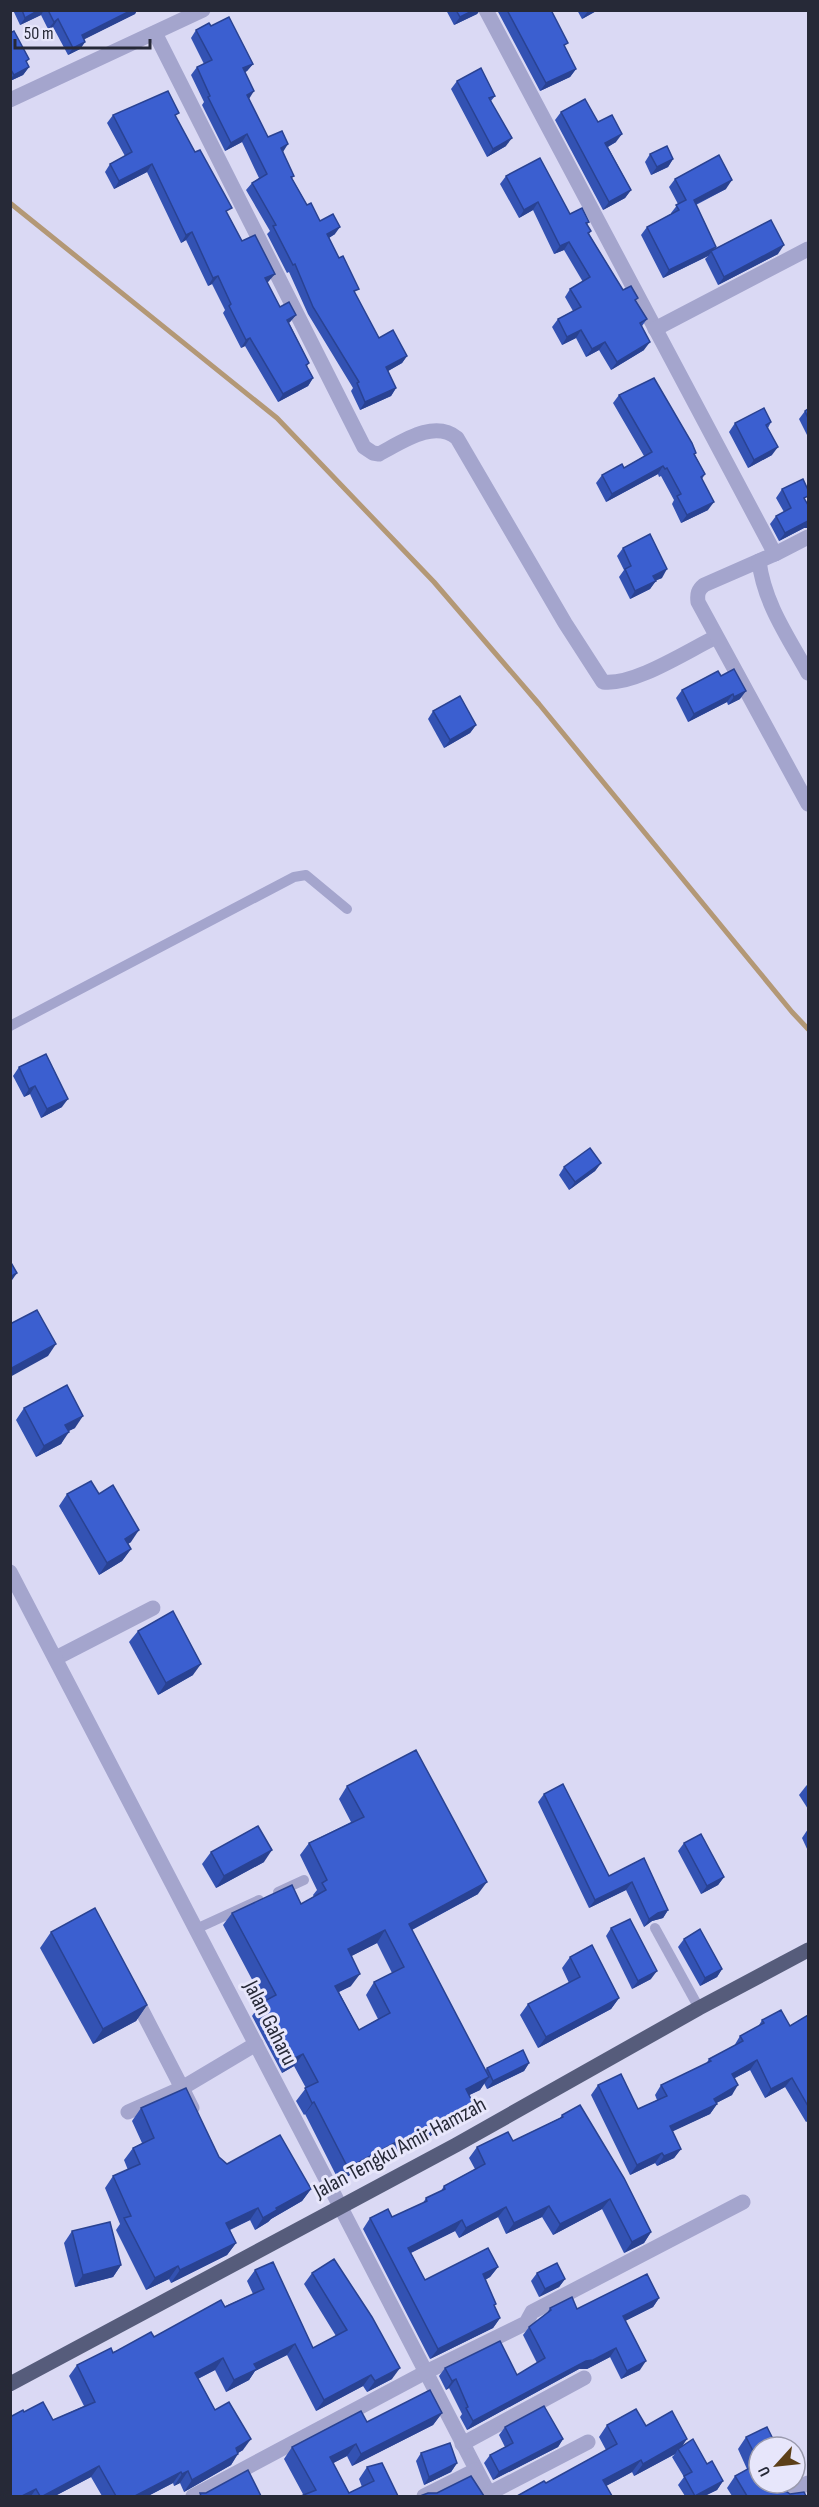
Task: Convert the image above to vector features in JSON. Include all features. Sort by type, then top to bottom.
[{"type":"main road","name":"Jalan Tengku Amir Hamzah","points":[[10,2384],[456,2145],[699,2008],[808,1950]]},
{"type":"street","points":[[10,100],[203,10]]},
{"type":"street","points":[[486,10],[775,554]]},
{"type":"street","points":[[155,33],[364,447],[380,454],[425,432],[441,430],[457,438],[565,623],[603,682],[614,684],[647,672],[716,637]]},
{"type":"street","points":[[656,329],[808,249]]},
{"type":"street","points":[[808,537],[775,554],[723,575],[699,589],[698,602],[808,804]]},
{"type":"street","points":[[759,561],[761,580],[767,598],[808,673]]},
{"type":"street","name":"Jalan Gaharu","points":[[10,1572],[489,2495]]},
{"type":"street","points":[[56,1658],[153,1608]]},
{"type":"street","points":[[137,2001],[196,2117]]},
{"type":"street","points":[[128,2112],[182,2088],[255,2044]]},
{"type":"street","points":[[193,2496],[426,2372],[526,2323],[532,2313],[743,2202]]},
{"type":"street","points":[[462,2444],[584,2378]]},
{"type":"street","points":[[489,2495],[588,2442]]},
{"type":"street","points":[[424,2496],[476,2470]]},
{"type":"street","points":[[783,2496],[808,2483]]},
{"type":"lane","points":[[10,1026],[294,877],[306,875],[347,909]]},
{"type":"lane","points":[[196,1929],[304,1880]]},
{"type":"lane","points":[[655,1928],[699,2008]]},
{"type":"building","points":[[22,10],[39,10],[25,18]]},
{"type":"building","points":[[48,10],[132,10],[82,35],[85,42],[73,48],[58,19],[54,22]]},
{"type":"building","points":[[456,10],[474,10],[460,17]]},
{"type":"building","points":[[507,10],[551,10],[568,43],[564,45],[576,69],[546,83]]},
{"type":"building","points":[[229,17],[253,64],[243,68],[254,91],[247,95],[268,137],[282,131],[288,144],[281,148],[294,176],[291,177],[307,205],[311,203],[320,221],[333,214],[340,227],[327,234],[339,258],[343,256],[359,289],[354,291],[379,338],[393,330],[407,356],[386,367],[396,388],[365,402],[357,383],[359,382],[313,307],[295,264],[293,265],[273,226],[276,225],[252,183],[267,174],[247,134],[231,143],[208,97],[210,96],[197,67],[212,60],[196,30]]},
{"type":"building","points":[[14,31],[29,59],[26,61],[29,67],[14,75],[10,68],[10,33]]},
{"type":"building","points":[[481,68],[495,96],[489,98],[512,138],[493,149],[457,81]]},
{"type":"building","points":[[168,91],[179,113],[175,115],[195,152],[200,150],[232,208],[226,211],[242,241],[255,235],[275,274],[265,278],[280,307],[289,302],[296,315],[287,320],[309,363],[306,365],[313,378],[283,394],[250,338],[246,340],[229,306],[231,304],[218,276],[213,278],[192,232],[186,235],[152,164],[119,181],[110,164],[132,152],[113,115]]},
{"type":"building","points":[[585,99],[598,122],[612,115],[622,134],[605,143],[631,190],[609,202],[561,112]]},
{"type":"building","points":[[667,146],[673,159],[657,167],[650,154]]},
{"type":"building","points":[[719,155],[732,180],[694,200],[716,247],[669,270],[647,227],[679,210],[676,205],[686,200],[675,179]]},
{"type":"building","points":[[540,158],[570,214],[582,208],[589,222],[586,223],[591,231],[588,233],[623,290],[631,286],[638,298],[635,300],[647,319],[640,323],[650,342],[617,362],[605,342],[592,349],[581,330],[567,337],[558,319],[581,307],[570,289],[590,277],[569,242],[560,246],[538,202],[524,210],[506,176]]},
{"type":"building","points":[[771,220],[784,245],[724,277],[711,251]]},
{"type":"building","points":[[654,378],[692,443],[696,453],[694,454],[705,474],[701,477],[714,502],[687,515],[677,496],[681,494],[667,468],[663,466],[612,494],[602,475],[622,464],[624,468],[652,452],[619,395]]},
{"type":"building","points":[[764,408],[771,422],[766,425],[778,447],[754,460],[735,423]]},
{"type":"building","points":[[803,479],[808,490],[808,496],[804,498],[808,505],[808,521],[785,533],[776,516],[791,508],[782,489]]},
{"type":"building","points":[[650,534],[667,569],[653,576],[656,581],[635,591],[625,569],[631,566],[623,548]]},
{"type":"building","points":[[734,669],[746,691],[734,697],[733,694],[694,714],[682,690],[718,671],[721,676]]},
{"type":"building","points":[[460,696],[476,725],[450,740],[433,711]]},
{"type":"building","points":[[46,1054],[68,1099],[47,1109],[35,1086],[29,1089],[19,1067]]},
{"type":"building","points":[[590,1148],[601,1163],[575,1182],[564,1167]]},
{"type":"building","points":[[10,1261],[17,1273],[10,1277]]},
{"type":"building","points":[[37,1310],[56,1344],[10,1369],[10,1324]]},
{"type":"building","points":[[67,1385],[83,1416],[65,1425],[69,1432],[44,1446],[24,1408]]},
{"type":"building","points":[[91,1481],[99,1494],[113,1485],[139,1530],[125,1539],[131,1549],[107,1563],[67,1494]]},
{"type":"building","points":[[173,1611],[201,1664],[166,1683],[138,1631]]},
{"type":"building","points":[[416,1750],[487,1882],[409,1924],[489,2077],[466,2089],[474,2105],[400,2145],[398,2141],[348,2168],[305,2088],[318,2082],[303,2054],[291,2060],[261,2003],[276,1995],[232,1913],[292,1885],[301,1904],[326,1890],[322,1883],[327,1880],[309,1843],[364,1817],[347,1786]],"holes":[[[385,1930],[404,1967],[374,1982],[390,2013],[359,2030],[335,1986],[360,1974],[348,1949]]]},
{"type":"building","points":[[563,1784],[609,1876],[644,1858],[668,1910],[649,1919],[632,1882],[595,1900],[544,1794]]},
{"type":"building","points":[[258,1826],[272,1850],[224,1876],[211,1852]]},
{"type":"building","points":[[701,1834],[724,1877],[707,1886],[684,1843]]},
{"type":"building","points":[[95,1908],[147,2005],[103,2029],[51,1932]]},
{"type":"building","points":[[630,1919],[657,1971],[638,1981],[611,1928]]},
{"type":"building","points":[[700,1929],[722,1969],[705,1978],[684,1939]]},
{"type":"building","points":[[592,1945],[619,1998],[546,2037],[528,2004],[580,1977],[570,1957]]},
{"type":"building","points":[[781,2010],[790,2026],[808,2015],[808,2106],[792,2078],[771,2089],[757,2060],[732,2074],[738,2085],[714,2099],[717,2104],[670,2126],[681,2149],[664,2156],[662,2153],[637,2165],[598,2085],[621,2074],[638,2109],[667,2096],[661,2085],[711,2061],[709,2059],[743,2041],[740,2036],[764,2023],[762,2020]]},
{"type":"building","points":[[523,2050],[529,2063],[493,2081],[487,2068]]},
{"type":"building","points":[[186,2088],[219,2157],[227,2164],[280,2135],[311,2189],[276,2208],[277,2210],[263,2218],[258,2208],[226,2223],[236,2243],[180,2270],[178,2266],[155,2278],[124,2218],[131,2216],[113,2176],[140,2164],[133,2148],[154,2138],[141,2108]]},
{"type":"building","points":[[580,2105],[624,2178],[651,2232],[632,2242],[610,2199],[560,2224],[549,2206],[514,2223],[506,2207],[466,2228],[462,2220],[408,2248],[425,2280],[488,2248],[498,2267],[483,2274],[500,2318],[438,2349],[370,2218],[388,2209],[392,2217],[427,2201],[426,2198],[445,2189],[444,2186],[485,2164],[477,2147],[508,2132],[513,2141],[563,2117],[562,2115]]},
{"type":"building","points":[[110,2222],[121,2265],[83,2275],[72,2231]]},
{"type":"building","points":[[334,2259],[372,2317],[400,2368],[375,2381],[371,2375],[324,2400],[295,2344],[254,2364],[257,2369],[234,2380],[223,2358],[195,2373],[215,2410],[229,2402],[251,2439],[236,2448],[238,2454],[192,2480],[188,2471],[182,2474],[181,2472],[135,2496],[116,2496],[99,2466],[43,2496],[40,2496],[36,2489],[22,2496],[10,2496],[10,2417],[43,2402],[53,2420],[95,2402],[77,2365],[111,2348],[113,2353],[151,2332],[154,2337],[221,2300],[225,2307],[264,2289],[255,2270],[273,2262],[313,2348],[347,2330],[312,2273]]},
{"type":"building","points":[[557,2263],[565,2279],[545,2289],[537,2273]]},
{"type":"building","points":[[647,2274],[659,2298],[623,2316],[646,2361],[627,2371],[616,2348],[593,2360],[586,2361],[473,2421],[456,2379],[452,2381],[445,2368],[500,2341],[517,2375],[545,2358],[529,2327],[551,2310],[550,2308],[572,2297],[577,2309]]},
{"type":"building","points":[[430,2390],[442,2413],[361,2454],[356,2444],[330,2457],[349,2493],[374,2481],[367,2467],[382,2463],[398,2496],[301,2496],[316,2490],[292,2447],[361,2411],[367,2422]]},
{"type":"building","points":[[544,2406],[563,2439],[499,2472],[490,2455],[513,2443],[505,2427]]},
{"type":"building","points":[[636,2409],[646,2426],[672,2411],[687,2439],[643,2464],[641,2460],[603,2480],[612,2496],[517,2496],[544,2481],[546,2483],[617,2444],[607,2425]]},
{"type":"building","points":[[767,2427],[771,2435],[750,2435]]},
{"type":"building","points":[[693,2439],[707,2464],[712,2461],[723,2481],[695,2496],[684,2476],[692,2472],[678,2449]]},
{"type":"building","points":[[450,2443],[457,2463],[429,2477],[421,2453]]},
{"type":"building","points":[[248,2470],[261,2496],[201,2496],[200,2493],[206,2493]]},
{"type":"building","points":[[747,2470],[747,2495],[806,2496],[747,2496],[735,2476]]},
{"type":"building","points":[[471,2476],[484,2496],[420,2496],[437,2493]]},
{"type":"waterway","points":[[10,203],[277,418],[434,582],[539,704],[808,1029]]}]
